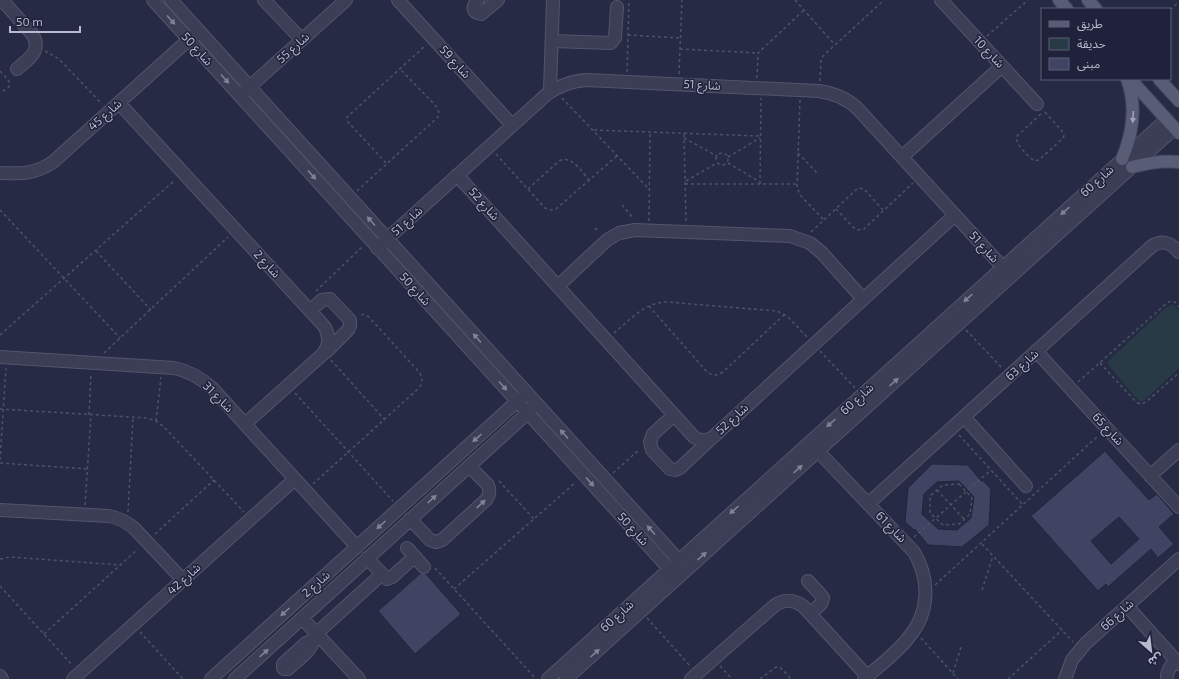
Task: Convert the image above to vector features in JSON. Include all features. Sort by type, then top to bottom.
[{"type":"main road","points":[[1059,0],[1066,8]]},
{"type":"main road","points":[[1088,0],[1095,8]]},
{"type":"main road","points":[[1122,159],[1131,135],[1133,122],[1132,96],[1127,80]]},
{"type":"main road","points":[[1131,80],[1177,130]]},
{"type":"main road","points":[[1160,80],[1179,101]]},
{"type":"main road","points":[[1132,168],[1153,162],[1179,162]]},
{"type":"street","points":[[2,0],[33,35],[36,41],[36,49],[33,54],[17,69]]},
{"type":"street","name":"شارع 50","points":[[153,0],[673,574]]},
{"type":"street","name":"شارع 50","points":[[171,0],[683,565]]},
{"type":"street","points":[[264,0],[302,40]]},
{"type":"street","name":"شارع 55","points":[[240,96],[346,0]]},
{"type":"street","name":"شارع 59","points":[[398,0],[512,125]]},
{"type":"street","points":[[478,0],[473,7],[478,13],[481,14],[498,0]]},
{"type":"street","points":[[552,90],[553,0]]},
{"type":"street","name":"شارع 10","points":[[941,0],[1040,108]]},
{"type":"street","points":[[552,41],[611,42],[615,38],[617,7]]},
{"type":"street","name":"شارع 45","points":[[0,173],[28,173],[48,166],[54,162],[199,31]]},
{"type":"street","points":[[902,157],[1002,66]]},
{"type":"street","name":"شارع 51","points":[[374,244],[388,239],[552,90],[566,84],[580,80],[800,90],[819,91],[833,94],[852,104],[1011,276]]},
{"type":"street","name":"شارع 2","points":[[119,103],[324,326],[328,334],[328,344],[324,353]]},
{"type":"street","name":"شارع 60","points":[[683,565],[809,442],[1167,119]]},
{"type":"street","name":"شارع 60","points":[[548,679],[818,451],[1011,276],[1177,130]]},
{"type":"street","name":"شارع 52","points":[[458,175],[674,415],[697,439],[707,440],[713,437],[955,214]]},
{"type":"street","points":[[558,286],[607,240],[619,233],[627,231],[647,230],[790,236],[810,243],[822,253],[862,299]]},
{"type":"street","name":"شارع 63","points":[[868,504],[1152,246],[1159,243],[1167,243],[1174,246],[1179,252]]},
{"type":"street","points":[[245,424],[324,353],[349,328],[351,324],[349,318],[330,299],[320,301],[307,307]]},
{"type":"street","name":"شارع 65","points":[[1036,351],[1179,507]]},
{"type":"street","name":"شارع 31","points":[[3,358],[162,367],[182,370],[196,376],[205,382],[245,424],[357,547]]},
{"type":"street","name":"شارع 2","points":[[212,679],[527,393]]},
{"type":"street","name":"شارع 2","points":[[235,679],[248,675],[299,620],[537,404]]},
{"type":"street","points":[[674,415],[653,434],[650,439],[652,450],[670,469],[675,470],[680,468],[713,437]]},
{"type":"street","points":[[964,417],[1026,486]]},
{"type":"street","name":"شارع 61","points":[[809,442],[914,552],[921,565],[925,579],[926,594],[923,613],[914,631],[906,642],[866,678]]},
{"type":"street","points":[[1150,476],[1179,450]]},
{"type":"street","points":[[410,519],[430,540],[436,542],[442,540],[488,496],[490,490],[488,485],[469,466]]},
{"type":"street","name":"شارع 42","points":[[76,676],[295,479]]},
{"type":"street","points":[[0,510],[84,514],[119,518],[134,528],[183,580]]},
{"type":"street","points":[[368,541],[373,544],[374,549],[367,558],[358,564],[352,558],[357,547],[368,541]]},
{"type":"street","points":[[367,558],[386,578],[390,579],[411,552],[429,567]]},
{"type":"street","name":"شارع 66","points":[[1065,679],[1072,660],[1080,649],[1179,558]]},
{"type":"street","points":[[316,636],[382,574]]},
{"type":"street","name":"شارع 60","points":[[566,679],[641,611],[673,574]]},
{"type":"street","points":[[808,581],[823,598],[821,604],[810,614]]},
{"type":"street","points":[[694,676],[778,603],[788,600],[794,601],[803,606],[866,678]]},
{"type":"street","points":[[1127,606],[1177,662],[1168,670],[1167,679]]},
{"type":"street","points":[[299,620],[359,679]]},
{"type":"street","points":[[316,636],[348,679]]},
{"type":"path","points":[[627,82],[629,0]]},
{"type":"path","points":[[679,84],[682,0]]},
{"type":"path","points":[[795,0],[836,45]]},
{"type":"path","points":[[819,91],[822,58],[884,0]]},
{"type":"path","points":[[980,43],[1028,0]]},
{"type":"path","points":[[1171,9],[1179,2]]},
{"type":"path","points":[[680,49],[758,53],[804,10]]},
{"type":"path","points":[[628,34],[681,38]]},
{"type":"path","points":[[386,164],[347,118],[433,38]]},
{"type":"path","points":[[36,49],[48,52],[59,59],[110,112]]},
{"type":"path","points":[[758,53],[760,183]]},
{"type":"path","points":[[350,197],[436,120],[438,115],[438,109],[436,106],[400,69]]},
{"type":"path","points":[[0,71],[10,83],[8,89],[0,92]]},
{"type":"path","points":[[552,90],[594,130],[649,189]]},
{"type":"path","points":[[800,90],[796,184],[800,195],[824,220]]},
{"type":"path","points":[[1040,108],[1062,131],[1064,136],[1062,140],[1036,161],[1032,159],[1018,144],[1016,139],[1040,108]]},
{"type":"path","points":[[594,130],[760,137]]},
{"type":"path","points":[[647,230],[650,132]]},
{"type":"path","points":[[684,134],[686,232]]},
{"type":"path","points":[[728,157],[760,137]]},
{"type":"path","points":[[684,138],[717,156]]},
{"type":"path","points":[[489,146],[548,210],[554,210],[618,155]]},
{"type":"path","points":[[717,156],[723,153],[727,155],[728,163]]},
{"type":"path","points":[[798,153],[819,175]]},
{"type":"path","points":[[717,156],[717,163]]},
{"type":"path","points":[[528,189],[559,161],[564,159],[570,160],[589,180]]},
{"type":"path","points":[[685,182],[717,163]]},
{"type":"path","points":[[717,163],[722,166],[728,163]]},
{"type":"path","points":[[728,163],[760,183]]},
{"type":"path","points":[[0,335],[183,173]]},
{"type":"path","points":[[836,208],[854,228],[858,230],[864,229],[920,177]]},
{"type":"path","points":[[685,182],[796,184]]},
{"type":"path","points":[[803,240],[857,189],[864,189],[884,210]]},
{"type":"path","points":[[622,205],[647,230]]},
{"type":"path","points":[[0,210],[120,338]]},
{"type":"path","points":[[84,514],[88,468],[93,363],[236,229]]},
{"type":"path","points":[[307,307],[374,244]]},
{"type":"path","points":[[95,251],[150,310]]},
{"type":"path","points":[[606,339],[642,309],[661,302],[777,311],[790,318],[861,395]]},
{"type":"path","points":[[1070,389],[1168,302],[1174,302],[1179,306]]},
{"type":"path","points":[[648,306],[707,372],[715,375],[718,375],[724,371],[785,314]]},
{"type":"path","points":[[306,490],[385,420],[419,388],[422,382],[421,375],[369,318],[361,314],[356,314],[349,318]]},
{"type":"path","points":[[960,323],[1009,376]]},
{"type":"path","points":[[324,353],[385,420]]},
{"type":"path","points":[[0,460],[3,409],[3,358]]},
{"type":"path","points":[[1100,363],[1138,403],[1146,402],[1179,373]]},
{"type":"path","points":[[156,421],[162,367]]},
{"type":"path","points":[[288,386],[400,508]]},
{"type":"path","points":[[0,409],[147,418],[156,421],[163,426],[250,519]]},
{"type":"path","points":[[127,523],[133,418]]},
{"type":"path","points":[[952,428],[1023,505]]},
{"type":"path","points":[[926,594],[1106,428]]},
{"type":"path","points":[[606,480],[650,439]]},
{"type":"path","points":[[0,463],[88,468]]},
{"type":"path","points":[[906,544],[991,470]]},
{"type":"path","points":[[454,589],[584,475]]},
{"type":"path","points":[[44,634],[214,480]]},
{"type":"path","points":[[498,480],[534,519]]},
{"type":"path","points":[[958,484],[972,499],[970,514],[958,524],[944,526],[930,514],[930,498],[937,489],[942,485],[958,484]]},
{"type":"path","points":[[937,489],[964,520]]},
{"type":"path","points":[[981,543],[1080,649]]},
{"type":"path","points":[[982,590],[993,556]]},
{"type":"path","points":[[0,559],[10,557],[121,564]]},
{"type":"path","points":[[429,567],[454,589],[536,679]]},
{"type":"path","points":[[0,586],[44,634],[76,676]]},
{"type":"path","points":[[641,611],[694,676]]},
{"type":"path","points":[[133,625],[183,679]]},
{"type":"path","points":[[1008,679],[1062,630]]},
{"type":"path","points":[[914,631],[958,679]]},
{"type":"path","points":[[953,673],[961,647]]},
{"type":"path","points":[[713,659],[732,679]]},
{"type":"path","points":[[760,679],[776,667],[781,668],[791,679]]},
{"type":"green space","points":[[1171,305],[1179,311],[1179,368],[1143,401],[1139,401],[1110,367],[1108,361]]},
{"type":"building","points":[[1105,451],[1149,500],[1157,494],[1174,514],[1159,527],[1174,544],[1158,558],[1151,549],[1108,587],[1106,584],[1098,591],[1031,516]],"holes":[[[1119,517],[1139,539],[1111,564],[1091,541]]]},
{"type":"building","points":[[932,464],[968,465],[981,481],[982,480],[991,489],[989,525],[962,547],[928,545],[915,529],[914,530],[905,522],[908,488]],"holes":[[[959,481],[974,497],[971,518],[957,530],[938,529],[922,514],[924,494],[937,482]]]},
{"type":"building","points":[[421,573],[426,574],[461,614],[415,654],[378,611]]}]
